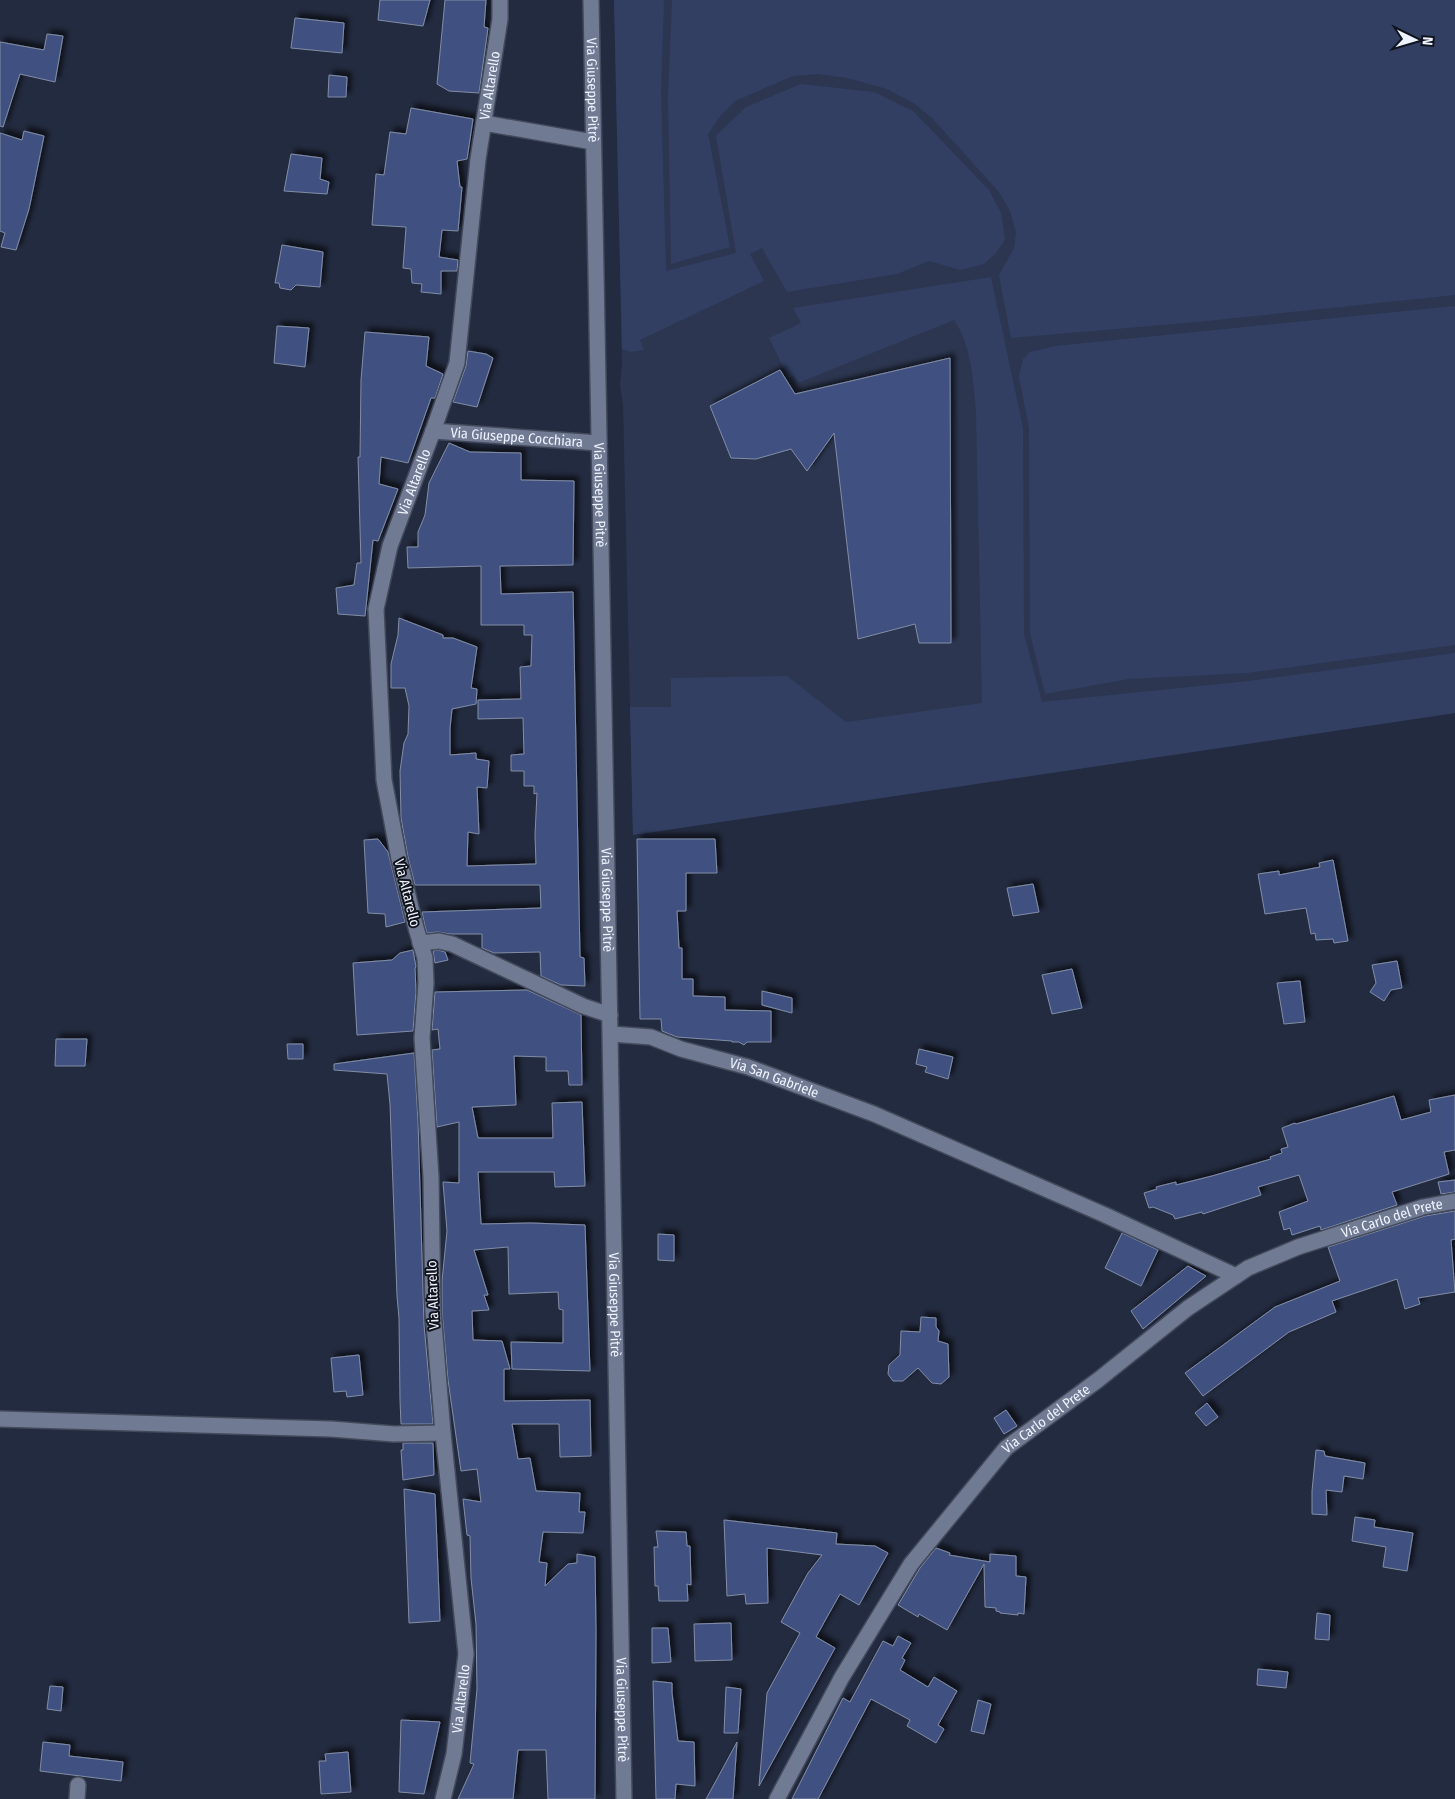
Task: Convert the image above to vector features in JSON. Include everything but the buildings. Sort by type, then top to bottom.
[{"type":"street","name":"Via Altarello","points":[[442,1799],[454,1754],[466,1654],[443,1434],[433,1311],[431,1177],[422,1038],[426,984],[425,958],[399,859],[384,780],[376,609],[390,546],[457,363],[478,159],[500,19],[500,0]]},
{"type":"street","name":"Via Giuseppe Pitrè","points":[[591,0],[624,1799]]},
{"type":"street","points":[[484,123],[593,142]]},
{"type":"street","name":"Via Giuseppe Cocchiara","points":[[433,431],[599,444]]},
{"type":"street","points":[[420,943],[439,941],[452,944],[583,1006],[610,1015]]},
{"type":"street","name":"Via San Gabriele","points":[[611,1034],[651,1038],[681,1050],[748,1068],[874,1114],[1105,1215],[1236,1276]]},
{"type":"street","name":"Via Carlo del Prete","points":[[777,1799],[842,1677],[911,1564],[1006,1448],[1098,1380],[1188,1308],[1248,1268],[1298,1247],[1423,1207],[1455,1201]]},
{"type":"street","points":[[0,1419],[331,1429],[394,1434],[443,1434]]},
{"type":"shaded area","points":[[614,0],[1455,0],[1455,713],[633,835],[623,405],[620,385],[622,364]]},
{"type":"shaded area","points":[[614,0],[664,0],[661,92],[666,271],[736,253],[716,136],[746,107],[801,84],[874,92],[913,111],[989,190],[1001,213],[1005,240],[996,253],[984,264],[960,270],[929,261],[897,274],[787,292],[762,248],[750,254],[764,281],[640,340],[644,350],[631,352],[622,349]]},
{"type":"shaded area","points":[[672,0],[1455,0],[1455,295],[1197,322],[1011,338],[999,275],[1014,248],[1016,232],[1010,211],[999,192],[933,119],[915,104],[887,89],[847,78],[818,74],[793,76],[735,101],[719,118],[708,134],[730,247],[671,264],[668,95]]},
{"type":"shaded area","points":[[991,277],[1023,428],[1024,634],[1042,702],[1249,681],[1455,653],[1455,713],[633,835],[630,707],[671,707],[671,678],[787,676],[846,722],[982,703],[976,412],[971,364],[960,330],[954,320],[798,383],[793,375],[789,379],[769,338],[801,323],[793,308]]},
{"type":"shaded area","points":[[1455,306],[1455,645],[1247,673],[1129,679],[1045,694],[1030,633],[1029,428],[1019,377],[1023,359],[1030,352],[1055,346]]}]
